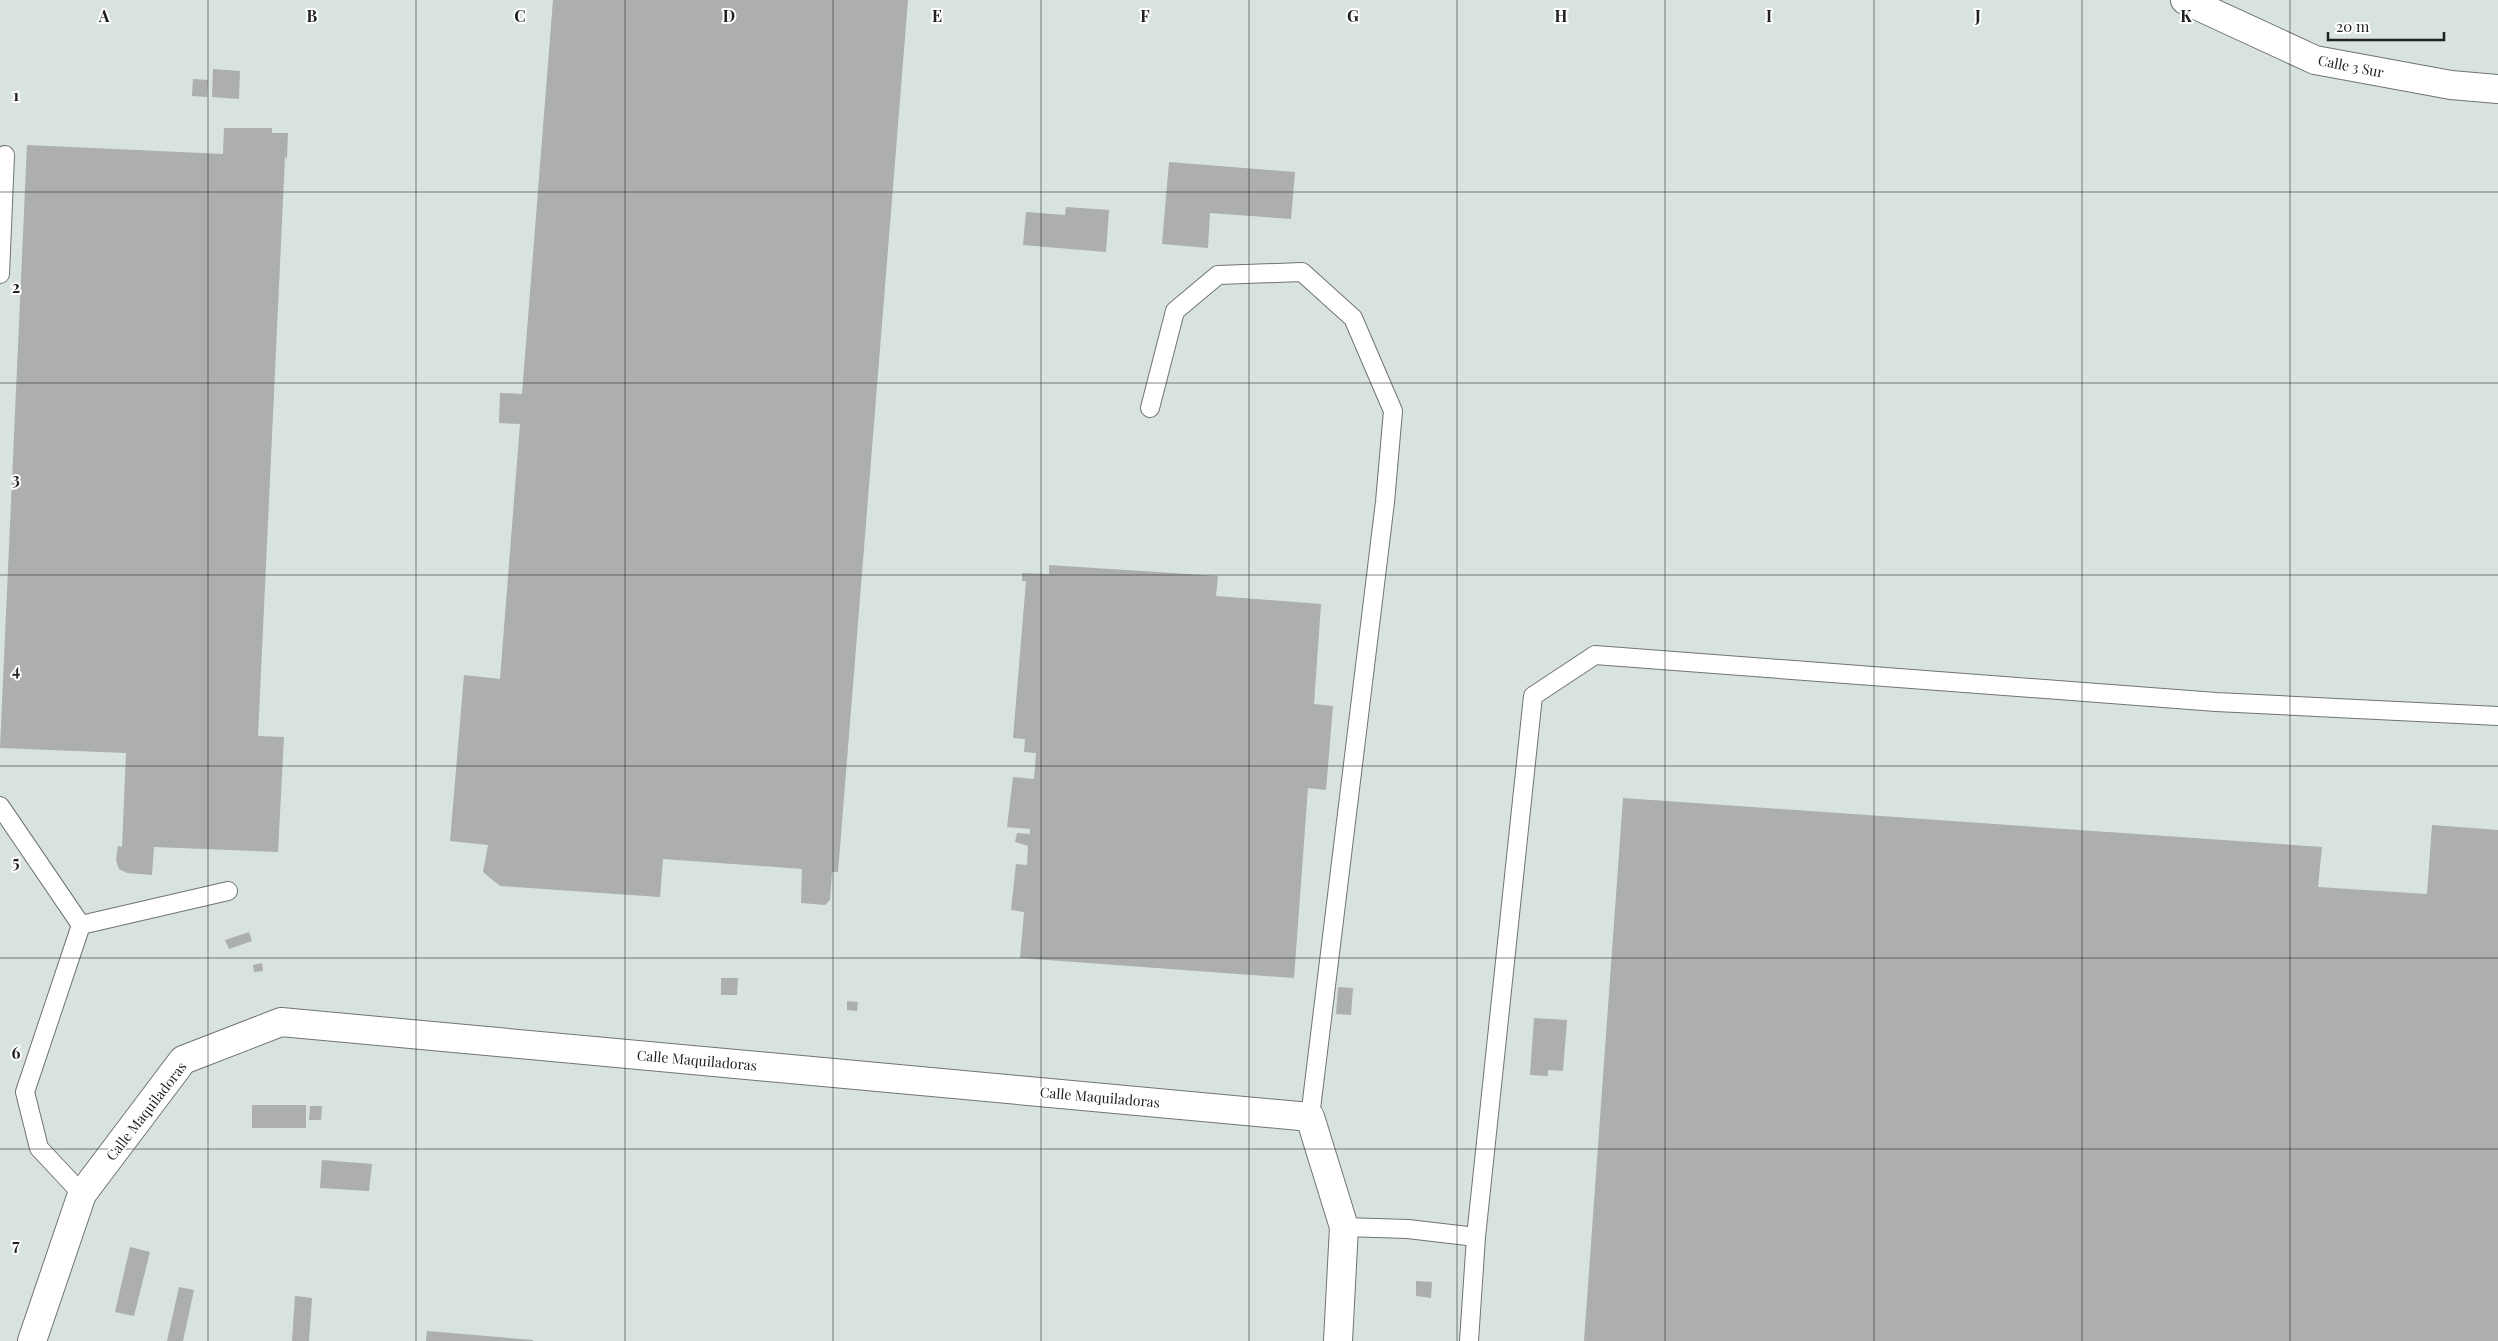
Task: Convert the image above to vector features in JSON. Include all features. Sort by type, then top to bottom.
[{"type":"street","name":"Calle 3 Sur","points":[[2185,0],[2315,60],[2451,85],[2498,90]]},
{"type":"street","name":"Calle Maquiladoras","points":[[32,1341],[82,1194],[184,1060],[281,1022],[1310,1117]]},
{"type":"street","points":[[1310,1117],[1344,1227],[1338,1341]]},
{"type":"lane","points":[[0,274],[5,155]]},
{"type":"lane","points":[[1150,408],[1175,311],[1218,275],[1302,272],[1353,318],[1393,410],[1385,502],[1310,1117]]},
{"type":"lane","points":[[1469,1341],[1476,1236],[1533,696],[1595,655],[2216,702],[2498,716]]},
{"type":"lane","points":[[0,806],[81,926]]},
{"type":"lane","points":[[81,926],[228,890]]},
{"type":"lane","points":[[81,926],[25,1092],[39,1148],[82,1194]]},
{"type":"lane","points":[[1344,1227],[1408,1229],[1476,1236]]},
{"type":"shaded area","points":[[0,0],[2498,0],[2498,1341],[0,1341]]},
{"type":"building","points":[[553,0],[908,0],[838,872],[832,872],[830,900],[825,905],[801,903],[802,869],[663,859],[660,897],[500,886],[483,872],[488,845],[450,841],[464,675],[500,679],[520,424],[499,423],[500,393],[522,394]]},
{"type":"building","points":[[213,69],[240,71],[239,99],[212,97]]},
{"type":"building","points":[[193,79],[208,80],[207,97],[192,96]]},
{"type":"building","points":[[224,128],[272,128],[272,133],[288,133],[287,158],[285,157],[258,736],[284,737],[278,852],[154,847],[152,875],[127,873],[119,869],[116,860],[118,846],[122,847],[126,753],[0,748],[27,145],[223,154]]},
{"type":"building","points":[[1169,162],[1295,172],[1291,219],[1210,213],[1208,248],[1162,244]]},
{"type":"building","points":[[1066,207],[1109,210],[1106,252],[1023,245],[1026,212],[1065,215]]},
{"type":"building","points":[[1049,565],[1218,576],[1216,596],[1321,604],[1314,704],[1333,706],[1326,790],[1308,788],[1294,978],[1020,958],[1024,912],[1011,910],[1016,864],[1027,865],[1028,846],[1015,842],[1017,833],[1030,834],[1030,829],[1007,827],[1013,777],[1034,779],[1036,753],[1024,752],[1025,739],[1013,738],[1026,581],[1022,581],[1022,573],[1049,574]]},
{"type":"building","points":[[1623,798],[2322,847],[2318,887],[2427,894],[2432,825],[2498,830],[2498,1341],[1584,1341]]},
{"type":"building","points":[[249,932],[252,941],[229,949],[225,940]]},
{"type":"building","points":[[262,963],[263,971],[254,972],[253,965]]},
{"type":"building","points":[[721,978],[738,978],[737,995],[721,995]]},
{"type":"building","points":[[1338,987],[1353,988],[1351,1015],[1336,1014]]},
{"type":"building","points":[[847,1001],[858,1002],[857,1011],[847,1010]]},
{"type":"building","points":[[1534,1018],[1567,1020],[1563,1071],[1548,1070],[1548,1076],[1530,1075]]},
{"type":"building","points":[[252,1105],[306,1105],[306,1128],[252,1128]]},
{"type":"building","points":[[310,1106],[322,1106],[321,1120],[309,1120]]},
{"type":"building","points":[[322,1160],[372,1164],[369,1191],[320,1188]]},
{"type":"building","points":[[130,1247],[150,1252],[134,1316],[115,1312]]},
{"type":"building","points":[[1416,1281],[1432,1282],[1431,1298],[1416,1296]]},
{"type":"building","points":[[179,1287],[194,1290],[183,1341],[167,1341]]},
{"type":"building","points":[[295,1296],[312,1298],[309,1341],[292,1341]]},
{"type":"building","points":[[427,1331],[533,1340],[533,1341],[426,1341]]}]
